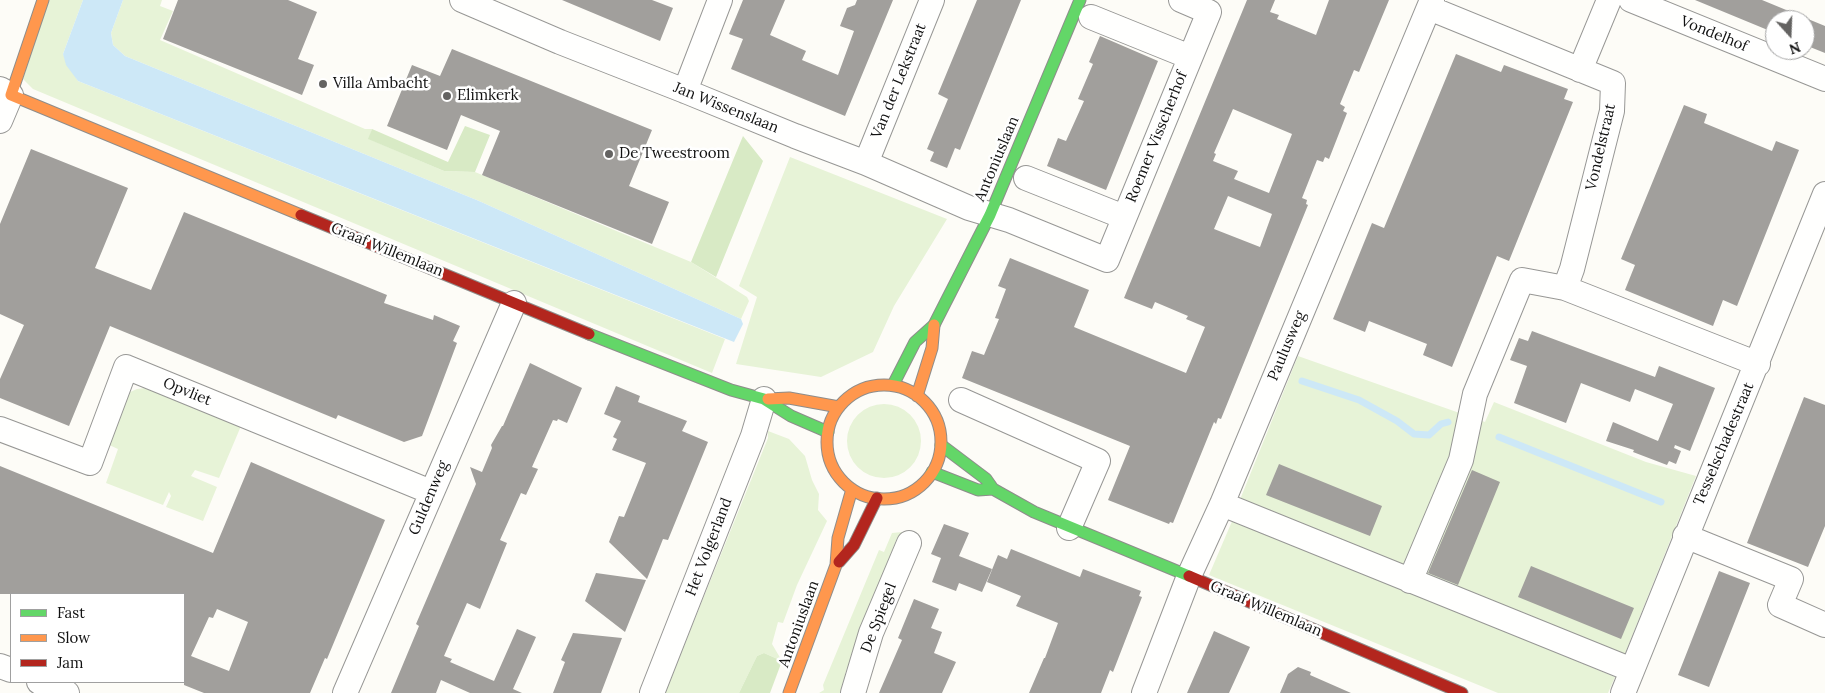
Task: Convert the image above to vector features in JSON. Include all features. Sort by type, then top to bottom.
[{"type":"street","points":[[0,121],[6,92],[43,0]]},
{"type":"street","name":"Jan Wissenslaan","points":[[462,0],[560,42],[685,90],[990,215]]},
{"type":"street","points":[[685,90],[720,0]]},
{"type":"street","name":"Van der Lekstraat","points":[[866,163],[932,0]]},
{"type":"street","name":"Roemer Visscherhof","points":[[990,215],[1009,220],[1107,260],[1208,12],[1180,0]]},
{"type":"street","points":[[1580,70],[1609,0]]},
{"type":"street","name":"Vondelhof","points":[[1631,0],[1825,78]]},
{"type":"street","name":"Vondelstraat","points":[[1430,4],[1580,70],[1613,82],[1612,111],[1572,269],[1565,288]]},
{"type":"street","name":"Paulusweg","points":[[1144,693],[1189,576],[1222,504],[1430,4]]},
{"type":"street","name":"Roemer Visscherhof","points":[[1085,8],[1190,57]]},
{"type":"street","name":"Antoniuslaan","points":[[893,386],[915,342],[934,325],[990,215],[1085,8]]},
{"type":"street","name":"Graaf Willemlaan","points":[[6,92],[644,357],[731,390],[764,399],[791,416],[828,432]]},
{"type":"street","name":"Roemer Visscherhof","points":[[1026,178],[1124,217]]},
{"type":"street","name":"Tesselschadestraat","points":[[1623,693],[1758,364],[1825,194]]},
{"type":"street","points":[[1410,581],[1461,460],[1475,394],[1522,280],[1565,288],[1758,364]]},
{"type":"street","name":"Guldenweg","points":[[345,693],[514,303]]},
{"type":"street","name":"Antoniuslaan","points":[[917,396],[932,348],[934,325]]},
{"type":"street","name":"Opvliet","points":[[0,429],[90,463],[126,367],[431,492]]},
{"type":"street","points":[[893,386],[906,389],[917,396],[928,405],[940,430],[940,454],[932,472],[920,486],[895,498],[877,498],[864,495],[852,489],[844,482],[831,464],[827,442],[832,419],[839,407],[857,392],[869,387],[893,386]]},
{"type":"street","name":"Graaf Willemlaan","points":[[764,399],[789,398],[839,407]]},
{"type":"street","name":"Het Volgerland","points":[[652,693],[753,436],[764,399]]},
{"type":"street","points":[[961,400],[1098,461],[1069,528]]},
{"type":"street","name":"Graaf Willemlaan","points":[[941,445],[986,479],[993,489],[1069,528],[1189,576],[1462,693]]},
{"type":"street","name":"Graaf Willemlaan","points":[[932,472],[978,490],[993,489]]},
{"type":"street","name":"Antoniuslaan","points":[[789,693],[836,565],[838,538],[852,489]]},
{"type":"street","name":"Antoniuslaan","points":[[836,565],[854,545],[877,498]]},
{"type":"street","points":[[1222,504],[1632,670]]},
{"type":"street","points":[[1686,536],[1791,580],[1780,605],[1825,624]]},
{"type":"street","name":"De Spiegel","points":[[853,693],[871,633],[909,544]]},
{"type":"street","points":[[42,683],[67,693]]},
{"type":"green space","points":[[49,0],[83,0],[63,54],[78,81],[725,339],[712,373],[33,89],[23,79]]},
{"type":"green space","points":[[123,0],[162,0],[160,6],[173,11],[160,40],[365,129],[372,129],[369,139],[444,171],[475,172],[691,262],[747,297],[749,301],[741,319],[479,201],[125,56],[113,45],[111,33]]},
{"type":"green space","points":[[465,126],[490,135],[475,172],[444,171],[368,139],[372,129],[448,162]]},
{"type":"green space","points":[[743,136],[763,161],[716,277],[691,262]]},
{"type":"green space","points":[[790,157],[947,219],[894,306],[873,352],[821,377],[736,364],[757,297],[739,286]]},
{"type":"green space","points":[[1298,356],[1485,422],[1494,402],[1646,462],[1696,476],[1622,661],[1239,502]]},
{"type":"green space","points":[[145,388],[241,426],[219,478],[195,470],[191,476],[217,487],[203,521],[166,507],[171,496],[169,492],[163,505],[106,483],[118,449],[107,444],[128,393]]},
{"type":"green space","points":[[884,404],[898,407],[910,415],[918,427],[921,441],[918,455],[910,467],[898,475],[884,478],[870,475],[858,467],[850,455],[847,441],[850,427],[858,415],[870,407]]},
{"type":"green space","points":[[768,431],[789,439],[805,456],[812,480],[819,494],[818,510],[827,521],[797,585],[783,623],[778,622],[772,644],[782,661],[764,653],[757,656],[739,693],[665,693],[768,438]]},
{"type":"green space","points":[[1233,519],[1615,677],[1608,693],[1498,693],[1209,575]]},
{"type":"green space","points":[[902,532],[903,540],[897,538],[859,634],[849,669],[847,668],[845,674],[852,669],[845,693],[819,693],[824,690],[823,685],[879,550],[884,552],[892,533]]},
{"type":"green space","points":[[764,653],[782,661],[770,693],[739,693],[757,656]]},
{"type":"water","points":[[83,0],[123,0],[111,33],[113,45],[125,56],[479,201],[741,319],[743,324],[734,342],[78,81],[66,65],[63,54]]},
{"type":"building","points":[[178,0],[288,0],[317,12],[298,59],[314,65],[302,95],[163,39]]},
{"type":"building","points":[[562,0],[652,0],[673,8],[660,41]]},
{"type":"building","points":[[743,0],[785,0],[770,35],[806,51],[802,60],[838,75],[854,31],[840,26],[847,8],[855,5],[857,0],[893,0],[845,116],[731,69],[743,39],[729,34]]},
{"type":"building","points":[[977,0],[1021,0],[960,150],[955,148],[947,168],[930,161],[934,152],[927,149],[948,99],[938,94]]},
{"type":"building","points":[[1247,0],[1275,0],[1270,12],[1279,15],[1277,19],[1316,35],[1329,0],[1389,0],[1359,72],[1354,70],[1340,104],[1345,107],[1343,111],[1347,113],[1329,159],[1325,157],[1323,162],[1317,160],[1302,198],[1307,200],[1306,204],[1308,205],[1221,419],[1218,418],[1216,424],[1214,422],[1173,523],[1170,522],[1169,524],[1108,500],[1130,446],[962,378],[972,351],[984,355],[999,319],[995,318],[1006,289],[998,286],[1010,258],[1089,290],[1074,327],[1186,373],[1205,327],[1186,319],[1188,316],[1155,302],[1152,309],[1124,298]],"holes":[[[1233,109],[1292,134],[1269,193],[1234,179],[1238,171],[1213,161],[1216,154],[1214,153]],[[1228,196],[1272,214],[1260,247],[1214,229]]]},
{"type":"building","points":[[1695,0],[1762,0],[1786,10],[1765,10],[1765,29]]},
{"type":"building","points":[[1815,22],[1825,26],[1825,53],[1815,49]]},
{"type":"building","points":[[1100,36],[1158,61],[1106,190],[1047,166],[1058,138],[1066,141],[1084,101],[1078,99],[1093,64],[1089,62]]},
{"type":"building","points":[[452,49],[652,130],[629,186],[669,202],[652,244],[482,175],[500,131],[461,115],[447,150],[387,126],[412,65],[440,76]]},
{"type":"building","points":[[1456,54],[1501,72],[1504,65],[1568,89],[1564,99],[1573,102],[1509,261],[1497,256],[1452,367],[1423,355],[1427,344],[1369,321],[1365,332],[1333,319],[1372,223],[1384,228]]},
{"type":"building","points":[[1684,105],[1707,114],[1704,123],[1772,151],[1776,141],[1799,150],[1737,306],[1723,300],[1713,326],[1625,290],[1635,265],[1621,259]]},
{"type":"building","points":[[31,149],[128,188],[95,268],[151,290],[184,212],[387,295],[384,303],[433,320],[434,315],[460,326],[453,341],[457,343],[422,436],[404,442],[338,415],[336,419],[110,326],[69,426],[0,398],[0,379],[24,325],[0,314],[0,224]]},
{"type":"building","points":[[1532,331],[1655,377],[1659,366],[1715,388],[1690,451],[1675,445],[1674,448],[1681,451],[1676,464],[1669,461],[1667,465],[1633,452],[1634,450],[1606,441],[1613,422],[1658,441],[1673,404],[1635,389],[1630,402],[1581,383],[1566,423],[1514,403],[1527,366],[1510,360],[1519,338],[1528,341]]},
{"type":"building","points":[[530,363],[582,388],[567,423],[558,419],[557,421],[553,420],[532,467],[538,469],[526,495],[521,493],[500,540],[507,543],[480,609],[467,603],[444,656],[452,659],[450,662],[494,681],[517,629],[536,637],[513,689],[522,693],[470,693],[441,680],[436,693],[391,693],[419,626],[416,624],[476,484],[470,467],[482,472],[492,448],[491,445],[503,426]]},
{"type":"building","points":[[616,386],[640,396],[638,402],[687,421],[682,431],[708,442],[668,540],[663,539],[647,579],[609,542],[619,516],[624,517],[646,463],[612,450],[617,439],[613,437],[621,421],[604,414]]},
{"type":"building","points":[[1804,397],[1825,405],[1825,526],[1808,567],[1747,543]]},
{"type":"building","points":[[251,462],[385,520],[327,659],[325,658],[310,693],[204,693],[184,685],[185,593],[0,594],[0,466],[213,553]],"holes":[[[217,609],[248,622],[229,671],[191,656],[209,617],[213,618]]]},
{"type":"building","points":[[1279,464],[1382,506],[1370,536],[1266,495]]},
{"type":"building","points":[[1472,470],[1500,482],[1458,585],[1428,573]]},
{"type":"building","points":[[944,524],[969,533],[959,556],[992,569],[982,592],[959,583],[956,591],[932,582],[941,558],[931,554]]},
{"type":"building","points":[[1011,549],[1080,577],[1083,569],[1141,591],[1139,596],[1142,597],[1113,672],[1110,670],[1101,693],[1029,693],[1058,623],[1016,606],[1021,596],[987,582],[998,555],[1007,559]]},
{"type":"building","points":[[1531,566],[1634,608],[1621,639],[1518,597]]},
{"type":"building","points":[[1719,571],[1750,583],[1709,687],[1678,675]]},
{"type":"building","points":[[596,573],[646,580],[625,632],[585,601]]},
{"type":"building","points":[[914,599],[939,609],[931,628],[942,632],[934,653],[956,662],[942,693],[879,693],[902,640],[898,638]]},
{"type":"building","points":[[1214,631],[1250,647],[1229,693],[1187,693]]},
{"type":"building","points":[[573,633],[622,638],[601,693],[553,693],[565,662],[561,660]]},
{"type":"building","points":[[1298,667],[1311,672],[1310,675],[1351,693],[1280,693],[1288,674]]},
{"type":"waterway","points":[[1302,381],[1359,400],[1397,421],[1414,434],[1429,435],[1441,424],[1448,422]]},
{"type":"waterway","points":[[1499,437],[1661,502]]},
{"type":"traffic: fast","points":[[893,385],[915,342],[934,325],[990,215],[1080,0]]},
{"type":"traffic: fast","points":[[589,334],[731,390],[764,399],[791,416],[828,432]]},
{"type":"traffic: fast","points":[[941,445],[986,479],[993,489],[1034,512],[1189,576]]},
{"type":"traffic: fast","points":[[932,472],[978,490],[993,489]]},
{"type":"traffic: slow","points":[[43,0],[11,95],[301,215]]},
{"type":"traffic: slow","points":[[917,396],[932,348],[934,325]]},
{"type":"traffic: slow","points":[[884,385],[906,390],[924,402],[936,420],[941,442],[936,464],[924,482],[906,494],[884,499],[862,494],[844,482],[832,464],[827,442],[832,420],[844,402],[862,390],[884,385]]},
{"type":"traffic: slow","points":[[768,399],[789,398],[839,407]]},
{"type":"traffic: slow","points":[[789,693],[836,565],[838,538],[852,489]]},
{"type":"traffic: jam","points":[[301,215],[589,334]]},
{"type":"traffic: jam","points":[[839,562],[854,545],[877,498]]},
{"type":"traffic: jam","points":[[1189,576],[1462,693]]},
{"type":"place","name":"Villa Ambacht","points":[[323,84]]},
{"type":"place","name":"Elimkerk","points":[[447,96]]},
{"type":"place","name":"De Tweestroom","points":[[609,154]]}]
